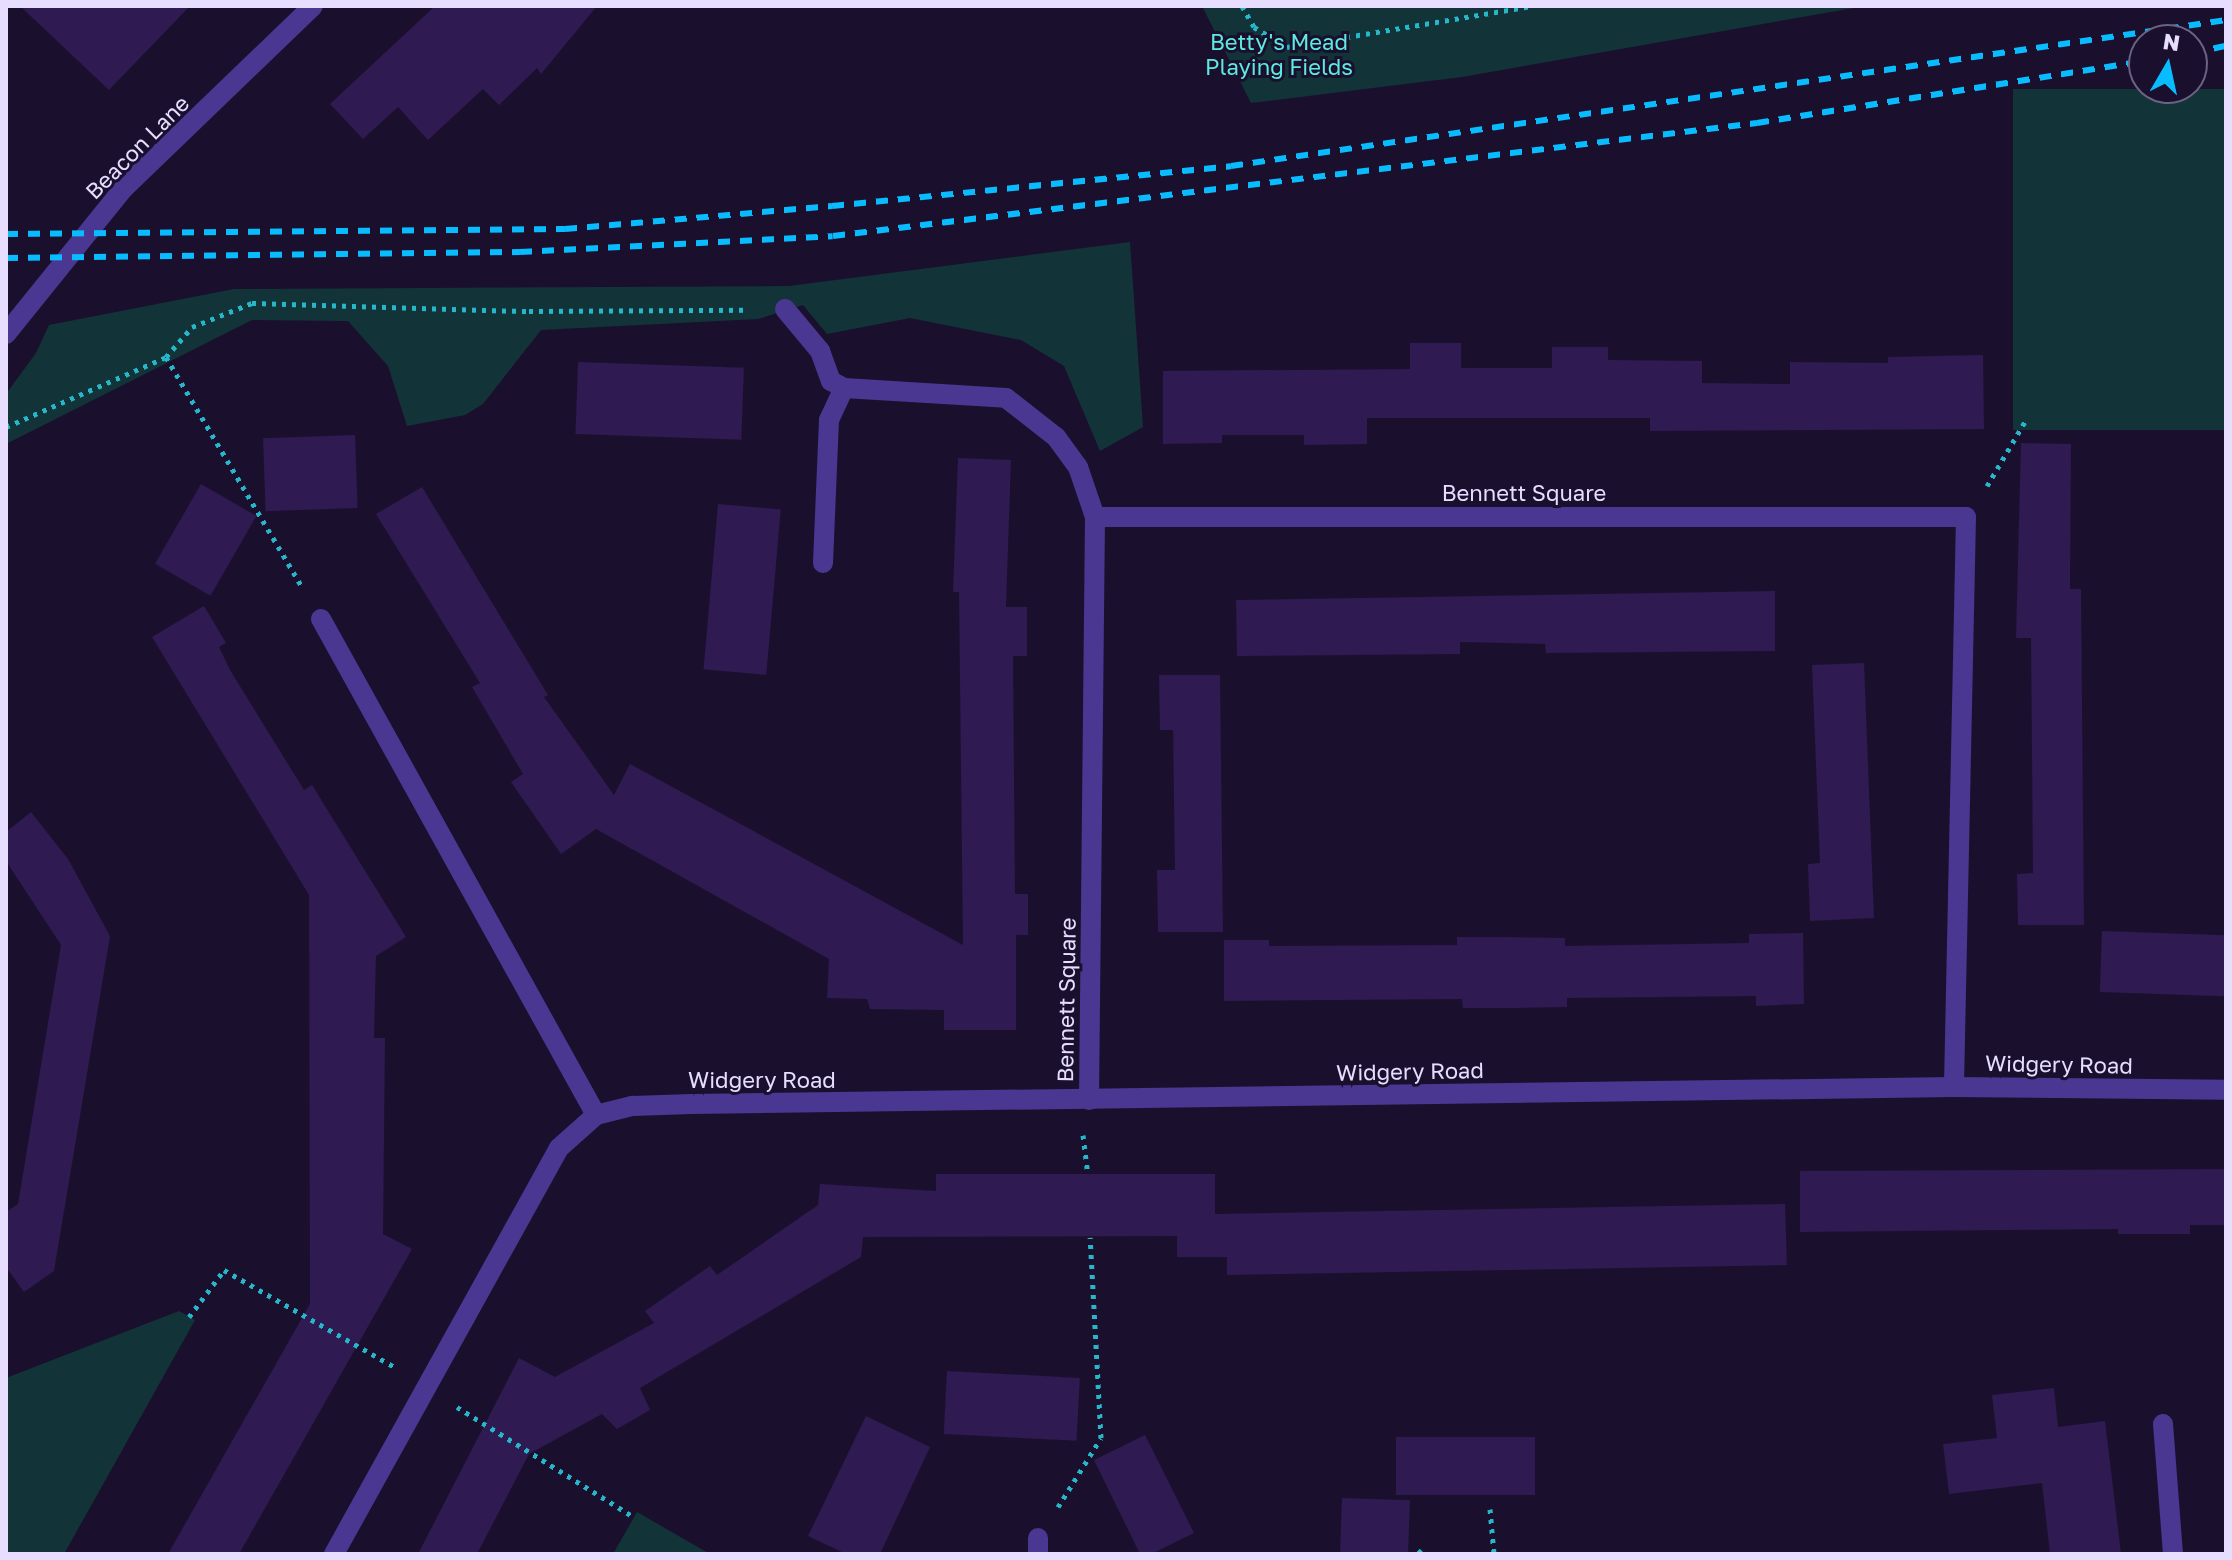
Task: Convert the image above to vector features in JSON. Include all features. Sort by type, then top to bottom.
[{"type":"street","name":"Beacon Lane","points":[[6,334],[124,188],[313,6]]},
{"type":"street","points":[[785,309],[820,351],[831,381],[844,388],[1006,398],[1056,437],[1078,467],[1095,517]]},
{"type":"street","points":[[823,563],[829,420],[844,388]]},
{"type":"street","name":"Bennett Square","points":[[1089,1100],[1095,517],[1966,517]]},
{"type":"street","points":[[1954,1087],[1966,517]]},
{"type":"street","points":[[321,619],[596,1115]]},
{"type":"street","name":"Widgery Road","points":[[334,1554],[559,1148],[596,1115],[633,1106],[1954,1087],[2226,1090]]},
{"type":"street","points":[[2163,1424],[2173,1554]]},
{"type":"path","points":[[1242,6],[1254,27],[1287,47],[1532,6]]},
{"type":"path","points":[[6,427],[166,357],[192,327],[252,303],[529,311],[785,309]]},
{"type":"path","points":[[166,357],[321,619]]},
{"type":"path","points":[[1966,517],[2027,418]]},
{"type":"path","points":[[1038,1546],[1101,1438],[1090,1237]]},
{"type":"path","points":[[189,1317],[224,1270],[428,1385],[473,1419],[634,1517]]},
{"type":"path","points":[[1490,1509],[1494,1554]]},
{"type":"green space","name":"Betty's Mead Playing Fields","points":[[1202,6],[1865,6],[1462,77],[1251,103]]},
{"type":"green space","points":[[2013,89],[2128,89],[2128,104],[2208,104],[2208,89],[2226,89],[2226,430],[2013,430]]},
{"type":"green space","points":[[1130,242],[1143,427],[1100,451],[1064,366],[1021,340],[910,318],[827,334],[803,305],[758,319],[541,330],[483,404],[465,415],[407,426],[388,366],[348,321],[252,320],[6,444],[6,394],[36,353],[49,325],[234,289],[789,286]]},
{"type":"green space","points":[[179,1311],[195,1320],[64,1554],[6,1554],[6,1378]]},
{"type":"green space","points":[[637,1512],[710,1554],[613,1554]]},
{"type":"building","points":[[20,6],[190,6],[109,90]]},
{"type":"building","points":[[435,6],[597,6],[541,74],[537,68],[499,105],[483,89],[428,140],[398,107],[363,139],[330,104]]},
{"type":"building","points":[[1410,343],[1461,343],[1461,368],[1552,368],[1552,347],[1608,347],[1608,360],[1702,361],[1702,383],[1790,384],[1790,362],[1888,363],[1888,357],[1983,355],[1984,429],[1650,431],[1650,418],[1367,418],[1367,444],[1304,445],[1304,435],[1222,435],[1222,443],[1163,444],[1163,371],[1410,369]]},
{"type":"building","points":[[578,362],[744,368],[741,440],[575,434]]},
{"type":"building","points":[[355,435],[358,508],[266,511],[263,438]]},
{"type":"building","points":[[2021,443],[2071,444],[2070,589],[2081,589],[2084,925],[2018,925],[2017,874],[2033,873],[2031,638],[2016,638]]},
{"type":"building","points":[[958,458],[1011,460],[1006,607],[1027,607],[1027,656],[1013,656],[1015,894],[1028,894],[1028,935],[1016,935],[1016,1030],[944,1030],[944,1010],[870,1009],[867,999],[827,998],[829,959],[596,829],[561,854],[511,782],[523,774],[472,687],[480,683],[376,514],[422,487],[548,695],[544,697],[614,795],[630,764],[963,945],[959,592],[953,592]]},
{"type":"building","points":[[201,484],[256,516],[210,596],[155,564]]},
{"type":"building","points":[[718,504],[781,509],[766,675],[704,669]]},
{"type":"building","points":[[1775,591],[1775,651],[1546,653],[1545,644],[1460,642],[1460,654],[1237,656],[1236,600]]},
{"type":"building","points":[[204,606],[226,643],[219,647],[230,670],[304,790],[312,785],[406,937],[376,956],[374,1038],[385,1038],[383,1234],[412,1249],[239,1554],[168,1554],[310,1304],[309,895],[152,637]]},
{"type":"building","points":[[1864,663],[1874,918],[1810,921],[1808,864],[1820,863],[1812,665]]},
{"type":"building","points":[[1159,675],[1220,675],[1223,932],[1158,932],[1157,870],[1175,870],[1173,730],[1160,730]]},
{"type":"building","points":[[31,812],[68,859],[110,936],[54,1271],[24,1292],[6,1267],[6,1212],[18,1204],[61,945],[6,861],[6,832]]},
{"type":"building","points":[[2102,931],[2226,935],[2224,996],[2100,992]]},
{"type":"building","points":[[1803,933],[1804,1004],[1756,1006],[1756,996],[1567,998],[1567,1007],[1514,1008],[1463,1008],[1462,999],[1224,1001],[1224,940],[1269,940],[1269,946],[1457,945],[1457,937],[1565,938],[1565,946],[1749,943],[1749,934]]},
{"type":"building","points":[[2226,1169],[2226,1225],[2190,1225],[2190,1234],[2118,1234],[2118,1229],[1800,1232],[1800,1171]]},
{"type":"building","points":[[936,1174],[1215,1174],[1215,1214],[1785,1204],[1787,1265],[1227,1275],[1227,1257],[1177,1257],[1177,1236],[863,1237],[861,1257],[640,1388],[650,1410],[617,1429],[602,1414],[529,1454],[477,1554],[418,1554],[519,1358],[555,1377],[654,1323],[645,1311],[710,1266],[717,1275],[818,1205],[820,1184],[936,1191]]},
{"type":"building","points":[[947,1371],[1080,1378],[1077,1441],[944,1434]]},
{"type":"building","points":[[2054,1388],[2058,1427],[2105,1421],[2121,1554],[2050,1554],[2042,1483],[1949,1494],[1943,1444],[1997,1438],[1992,1395]]},
{"type":"building","points":[[866,1416],[930,1447],[880,1554],[846,1554],[808,1536]]},
{"type":"building","points":[[1145,1435],[1194,1533],[1151,1554],[1140,1554],[1094,1460]]},
{"type":"building","points":[[1396,1437],[1535,1437],[1535,1495],[1396,1495]]},
{"type":"building","points":[[1342,1498],[1410,1500],[1408,1554],[1340,1554]]},
{"type":"railway","points":[[6,234],[565,229],[832,206],[1231,166],[2226,20]]},
{"type":"railway","points":[[2208,50],[2226,46]]},
{"type":"railway","points":[[6,258],[520,252],[833,236],[1757,123],[2128,64]]}]
